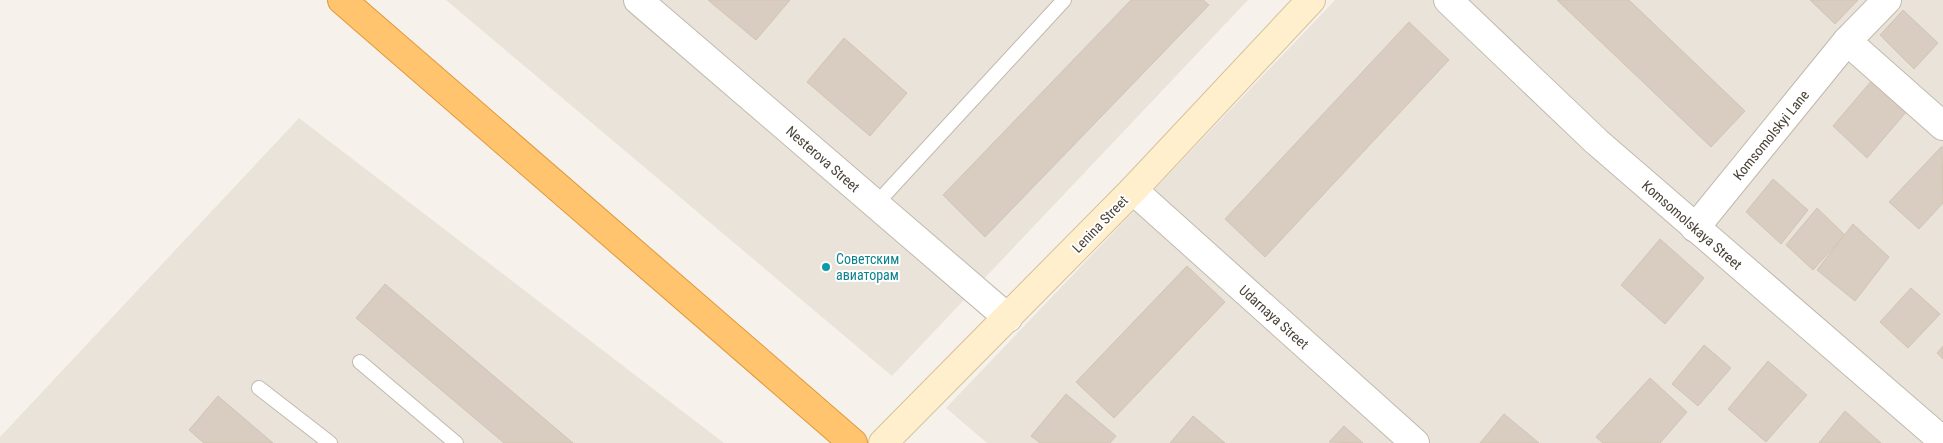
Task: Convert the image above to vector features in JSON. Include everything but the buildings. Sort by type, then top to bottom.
[{"type":"highway","points":[[342,0],[853,443]]},
{"type":"main road","name":"Lenina Street","points":[[883,443],[1133,190],[1311,0]]},
{"type":"street","name":"Nesterova Street","points":[[638,0],[1008,318]]},
{"type":"street","name":"Komsomolskaya Street","points":[[1448,0],[1597,142],[1943,442]]},
{"type":"street","name":"Komsomolskyi Lane","points":[[1695,228],[1847,41],[1887,0]]},
{"type":"street","points":[[1847,41],[1943,126]]},
{"type":"street","name":"Udarnaya Street","points":[[1133,190],[1415,443]]},
{"type":"lane","points":[[876,204],[1064,0]]},
{"type":"lane","points":[[360,362],[456,443]]},
{"type":"lane","points":[[259,388],[330,443]]},
{"type":"shaded area","points":[[446,0],[1248,0],[892,376]]},
{"type":"shaded area","points":[[1335,0],[1943,0],[1943,443],[987,443],[946,408]]},
{"type":"shaded area","points":[[299,118],[724,443],[0,443],[0,437]]},
{"type":"place","name":"Советским авиаторам","points":[[826,267]]}]
